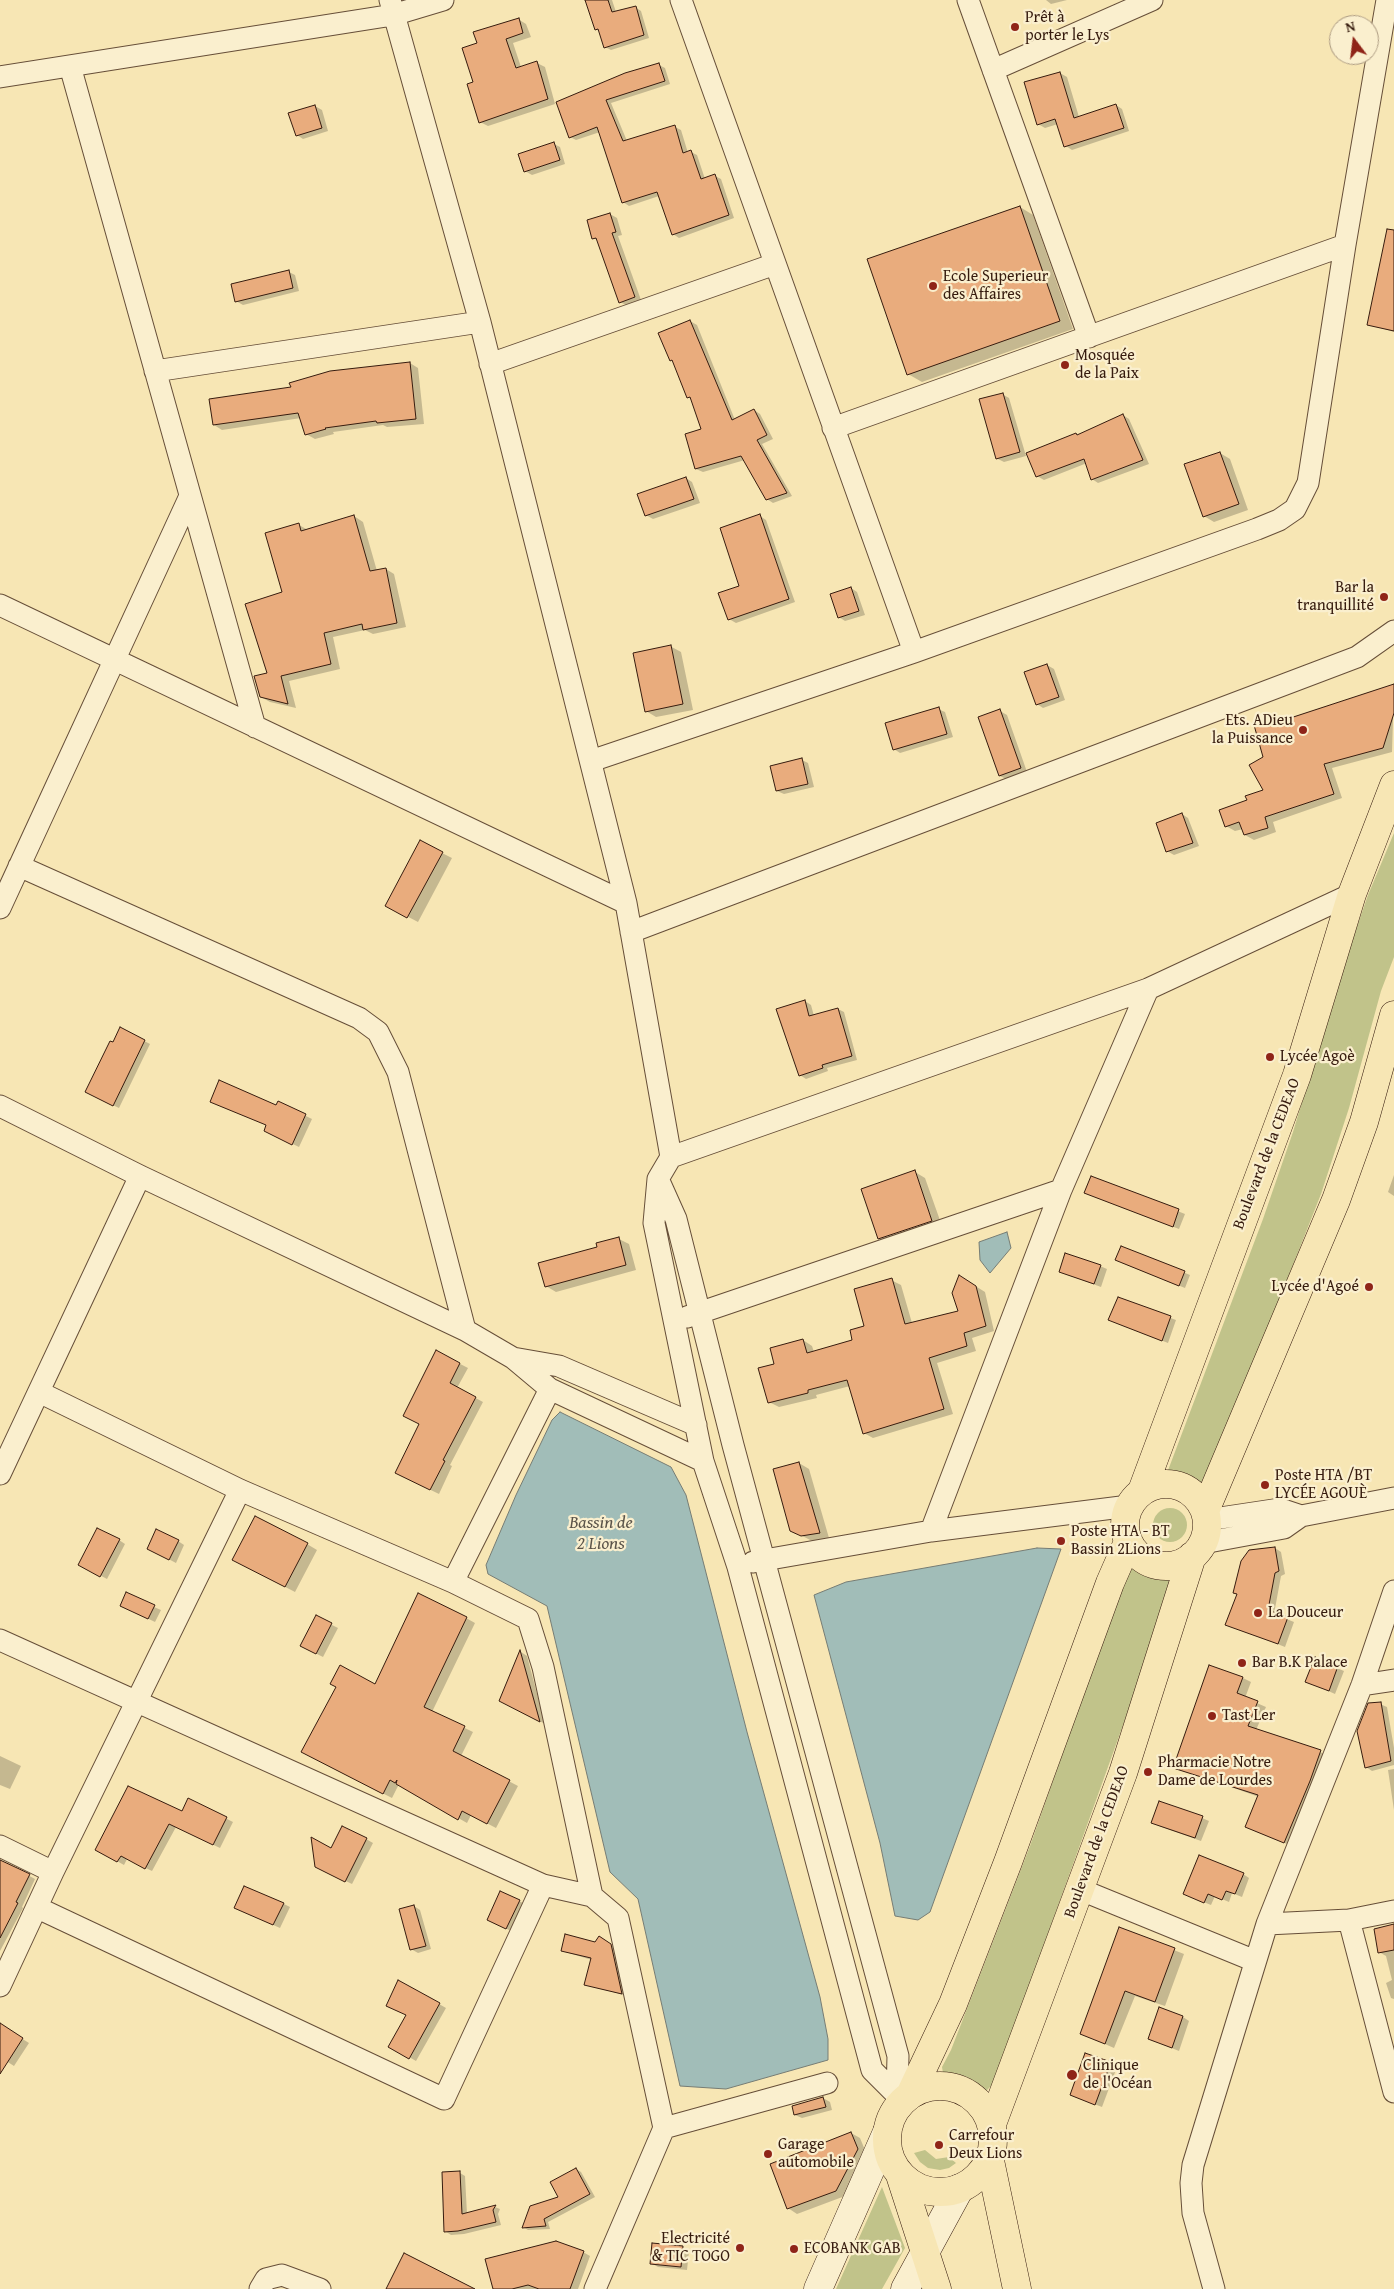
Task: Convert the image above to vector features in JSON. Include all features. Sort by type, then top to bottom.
[{"type":"main road","name":"Boulevard de la CEDEAO","points":[[1136,1498],[1296,1075],[1352,894],[1394,785]]},
{"type":"main road","name":"Boulevard de la CEDEAO","points":[[992,2124],[1123,1773],[1202,1532],[1336,1200],[1364,1122],[1394,1015]]},
{"type":"main road","points":[[1160,1484],[1178,1485],[1195,1495],[1202,1532],[1175,1565],[1157,1565],[1140,1557],[1128,1542],[1124,1524],[1136,1498],[1160,1484]]},
{"type":"main road","points":[[818,2289],[893,2115],[956,1995],[1008,1862],[1110,1583],[1128,1542]]},
{"type":"main road","points":[[900,2175],[918,2188],[939,2192],[960,2188],[972,2181],[983,2170],[988,2156],[992,2124],[981,2103],[960,2088],[934,2086],[903,2098]]},
{"type":"main road","points":[[887,2132],[889,2155],[900,2175],[937,2289]]},
{"type":"main road","points":[[988,2156],[1016,2289]]},
{"type":"main road","points":[[906,2289],[960,2188]]},
{"type":"street","points":[[0,77],[443,0]]},
{"type":"street","points":[[681,0],[914,652]]},
{"type":"street","points":[[968,0],[1088,337]]},
{"type":"street","points":[[993,70],[1152,0]]},
{"type":"street","points":[[591,761],[914,652],[1257,529],[1279,520],[1295,509],[1308,483],[1345,245],[1387,0]]},
{"type":"street","points":[[391,8],[480,322],[626,903],[671,1157]]},
{"type":"street","points":[[70,66],[255,727]]},
{"type":"street","points":[[834,428],[1345,245]]},
{"type":"street","points":[[490,364],[775,264]]},
{"type":"street","points":[[155,371],[480,322]]},
{"type":"street","points":[[0,908],[116,661],[190,496]]},
{"type":"street","points":[[0,605],[626,903]]},
{"type":"street","points":[[631,932],[1357,657],[1394,631]]},
{"type":"street","points":[[19,866],[359,1018],[378,1032],[398,1072],[465,1330]]},
{"type":"street","points":[[903,2098],[872,2070],[738,1567],[703,1462],[654,1223],[658,1179],[671,1157],[1148,989],[1352,894]]},
{"type":"street","points":[[931,1531],[1061,1190],[1148,989]]},
{"type":"street","points":[[0,1106],[140,1176],[465,1330],[513,1358],[550,1389],[703,1462]]},
{"type":"street","points":[[0,1474],[140,1176]]},
{"type":"street","points":[[658,1179],[676,1219],[699,1313],[898,2056],[903,2098]]},
{"type":"street","points":[[674,1320],[1061,1190]]},
{"type":"street","points":[[513,1358],[559,1366],[696,1425]]},
{"type":"street","points":[[453,1582],[550,1389]]},
{"type":"street","points":[[39,1392],[240,1490],[453,1582],[528,1619],[543,1667],[592,1896]]},
{"type":"street","points":[[0,1986],[136,1701],[240,1490]]},
{"type":"street","points":[[738,1567],[766,1559],[1136,1498]]},
{"type":"street","points":[[1202,1532],[1284,1528],[1301,1516],[1394,1498]]},
{"type":"street","points":[[1214,2289],[1193,2213],[1191,2183],[1193,2165],[1267,1924],[1362,1685],[1394,1591]]},
{"type":"street","points":[[0,1640],[543,1886],[592,1896],[618,1918],[664,2128],[595,2289]]},
{"type":"street","points":[[1362,1685],[1394,1680]]},
{"type":"street","points":[[0,1846],[54,1872]]},
{"type":"street","points":[[38,1908],[444,2099],[543,1886]]},
{"type":"street","points":[[1079,1889],[1255,1960]]},
{"type":"street","points":[[1267,1924],[1349,1920],[1394,1911]]},
{"type":"street","points":[[1349,1920],[1394,2092]]},
{"type":"street","points":[[664,2128],[827,2083]]},
{"type":"street","points":[[260,2289],[266,2279],[282,2275],[320,2289]]},
{"type":"green space","points":[[1394,833],[1394,957],[1381,991],[1349,1108],[1321,1194],[1205,1488],[1194,1481],[1167,1473],[1263,1219],[1293,1132],[1343,967],[1368,895]]},
{"type":"green space","points":[[1170,1508],[1182,1513],[1187,1525],[1182,1537],[1170,1542],[1158,1537],[1153,1525],[1158,1513]]},
{"type":"green space","points":[[1129,1565],[1136,1566],[1152,1574],[1164,1576],[1171,1583],[1154,1639],[1022,2006],[992,2085],[986,2091],[962,2078],[951,2077],[943,2073],[942,2067],[951,2050],[1030,1846]]},
{"type":"green space","points":[[925,2150],[936,2159],[949,2157],[956,2163],[949,2168],[940,2170],[928,2168],[920,2162],[914,2153]]},
{"type":"green space","points":[[882,2187],[905,2248],[882,2289],[836,2289]]},
{"type":"water","points":[[1007,1232],[1011,1248],[990,1273],[980,1260],[979,1242]]},
{"type":"water","name":"Bassin de 2 Lions","points":[[560,1412],[671,1467],[686,1495],[747,1732],[820,1997],[828,2039],[828,2060],[726,2089],[680,2086],[638,1899],[610,1872],[547,1606],[488,1574],[486,1565],[516,1495],[552,1420]]},
{"type":"water","points":[[1037,1548],[1061,1549],[930,1912],[918,1920],[895,1916],[880,1843],[814,1595],[846,1582]]},
{"type":"building","points":[[585,0],[608,0],[612,12],[636,6],[644,35],[604,48],[598,29],[595,30]]},
{"type":"building","points":[[519,18],[523,33],[506,39],[516,68],[537,61],[548,99],[479,123],[467,84],[473,82],[462,48],[477,43],[473,32]]},
{"type":"building","points":[[659,63],[665,81],[606,100],[623,141],[675,125],[683,153],[691,150],[701,179],[715,174],[729,215],[672,235],[657,192],[622,203],[597,127],[569,138],[556,102],[625,73]]},
{"type":"building","points":[[1060,72],[1074,118],[1116,104],[1124,128],[1064,147],[1055,119],[1037,125],[1024,82]]},
{"type":"building","points":[[315,105],[322,128],[296,136],[288,113]]},
{"type":"building","points":[[554,142],[560,160],[524,172],[518,154]]},
{"type":"building","points":[[1020,206],[1060,321],[907,375],[867,259]]},
{"type":"building","points":[[610,213],[616,232],[612,233],[635,297],[619,303],[596,238],[592,239],[587,220]]},
{"type":"building","points":[[1387,229],[1394,230],[1394,331],[1367,325]]},
{"type":"building","points":[[289,270],[293,288],[235,302],[231,284]]},
{"type":"building","points":[[690,320],[732,420],[754,409],[767,435],[757,440],[787,493],[766,500],[741,456],[695,469],[685,434],[701,429],[690,397],[687,398],[672,360],[670,361],[658,333]]},
{"type":"building","points":[[410,362],[416,419],[377,423],[376,421],[325,428],[305,435],[298,413],[213,425],[209,399],[291,387],[289,383],[330,371]]},
{"type":"building","points":[[1003,393],[1020,452],[996,459],[979,399]]},
{"type":"building","points":[[1123,414],[1143,460],[1091,480],[1084,459],[1036,477],[1026,453],[1076,433],[1077,435]]},
{"type":"building","points":[[1220,452],[1239,504],[1203,517],[1184,464]]},
{"type":"building","points":[[686,477],[694,499],[645,516],[637,494]]},
{"type":"building","points":[[760,514],[789,599],[728,620],[718,593],[739,586],[720,528]]},
{"type":"building","points":[[354,515],[370,571],[386,568],[397,623],[363,630],[362,624],[324,633],[331,664],[281,676],[288,704],[260,697],[254,676],[267,673],[245,604],[282,592],[265,533],[299,523],[301,531]]},
{"type":"building","points":[[851,587],[859,611],[838,618],[830,594]]},
{"type":"building","points":[[671,645],[683,704],[645,712],[633,653]]},
{"type":"building","points":[[1047,664],[1059,697],[1036,705],[1024,672]]},
{"type":"building","points":[[1394,684],[1394,713],[1383,748],[1324,764],[1334,794],[1265,817],[1268,828],[1244,835],[1239,822],[1225,827],[1219,810],[1247,800],[1245,796],[1263,790],[1249,765],[1263,757],[1254,725],[1271,720],[1272,724]]},
{"type":"building","points":[[939,707],[947,734],[893,750],[885,723]]},
{"type":"building","points":[[1000,709],[1021,768],[999,776],[978,717]]},
{"type":"building","points":[[802,758],[808,784],[776,791],[770,766]]},
{"type":"building","points":[[1182,813],[1193,843],[1166,852],[1156,823]]},
{"type":"building","points":[[420,840],[443,852],[407,918],[385,906]]},
{"type":"building","points":[[805,1000],[809,1016],[838,1008],[852,1056],[822,1065],[823,1068],[799,1076],[776,1009]]},
{"type":"building","points":[[120,1027],[145,1040],[113,1106],[85,1092],[110,1041],[113,1042]]},
{"type":"building","points":[[219,1080],[276,1105],[278,1101],[306,1114],[292,1145],[264,1131],[266,1125],[210,1102]]},
{"type":"building","points":[[915,1170],[932,1221],[878,1239],[861,1189]]},
{"type":"building","points":[[1091,1176],[1179,1209],[1173,1227],[1084,1193]]},
{"type":"building","points":[[619,1237],[626,1265],[545,1287],[538,1263],[597,1247],[596,1243]]},
{"type":"building","points":[[1121,1246],[1185,1271],[1179,1286],[1115,1260]]},
{"type":"building","points":[[1065,1253],[1101,1265],[1094,1284],[1059,1272]]},
{"type":"building","points":[[959,1275],[976,1286],[986,1326],[964,1333],[967,1346],[929,1358],[944,1409],[863,1434],[847,1380],[808,1390],[808,1393],[768,1403],[758,1368],[774,1364],[770,1348],[803,1339],[807,1353],[852,1340],[850,1330],[864,1326],[854,1289],[892,1278],[905,1324],[958,1311],[952,1293]]},
{"type":"building","points":[[1118,1297],[1171,1316],[1162,1341],[1108,1320]]},
{"type":"building","points":[[436,1350],[460,1363],[450,1383],[476,1397],[443,1460],[445,1461],[430,1490],[395,1473],[419,1424],[403,1416]]},
{"type":"building","points":[[799,1462],[820,1533],[801,1536],[790,1531],[773,1469]]},
{"type":"building","points":[[255,1516],[308,1543],[285,1587],[232,1560]]},
{"type":"building","points":[[97,1528],[120,1539],[100,1577],[78,1565]]},
{"type":"building","points":[[156,1529],[179,1540],[169,1560],[147,1549]]},
{"type":"building","points":[[1275,1547],[1279,1571],[1275,1573],[1268,1610],[1288,1617],[1278,1644],[1225,1625],[1237,1594],[1233,1593],[1241,1561],[1249,1550]]},
{"type":"building","points":[[126,1592],[155,1605],[148,1619],[120,1606]]},
{"type":"building","points":[[418,1593],[467,1617],[424,1707],[465,1726],[453,1751],[510,1780],[487,1824],[462,1811],[458,1820],[396,1784],[397,1780],[395,1783],[390,1780],[383,1794],[301,1752],[336,1687],[330,1684],[340,1665],[375,1684]]},
{"type":"building","points":[[316,1615],[332,1623],[316,1654],[300,1646]]},
{"type":"building","points":[[520,1650],[540,1722],[499,1701]]},
{"type":"building","points":[[1315,1657],[1338,1666],[1329,1691],[1305,1682]]},
{"type":"building","points":[[1209,1665],[1243,1677],[1237,1693],[1258,1701],[1248,1726],[1321,1750],[1284,1843],[1245,1827],[1258,1795],[1173,1768]]},
{"type":"building","points":[[1381,1702],[1391,1761],[1365,1768],[1357,1731],[1368,1703]]},
{"type":"building","points":[[128,1786],[182,1811],[188,1798],[227,1817],[213,1845],[169,1824],[145,1869],[121,1856],[117,1862],[95,1850]]},
{"type":"building","points":[[1159,1801],[1203,1816],[1195,1838],[1151,1823]]},
{"type":"building","points":[[342,1826],[367,1838],[345,1882],[315,1867],[311,1837],[331,1848]]},
{"type":"building","points":[[1199,1855],[1244,1873],[1235,1894],[1226,1891],[1222,1900],[1208,1894],[1204,1903],[1183,1894]]},
{"type":"building","points":[[0,1860],[30,1874],[0,1938]]},
{"type":"building","points":[[244,1886],[284,1903],[273,1925],[234,1908]]},
{"type":"building","points":[[500,1891],[520,1900],[506,1929],[487,1920]]},
{"type":"building","points":[[414,1905],[426,1946],[410,1950],[399,1909]]},
{"type":"building","points":[[1394,1924],[1394,1950],[1378,1953],[1374,1929]]},
{"type":"building","points":[[1119,1927],[1175,1948],[1155,2002],[1125,1991],[1105,2044],[1080,2034]]},
{"type":"building","points":[[565,1934],[595,1942],[599,1936],[611,1944],[622,1994],[584,1985],[591,1958],[561,1951]]},
{"type":"building","points":[[398,1980],[440,2003],[409,2059],[388,2047],[406,2015],[386,2006]]},
{"type":"building","points":[[1159,2007],[1183,2016],[1172,2048],[1148,2039]]},
{"type":"building","points":[[0,2023],[23,2038],[0,2074]]},
{"type":"building","points":[[1085,2053],[1111,2062],[1095,2105],[1070,2095]]},
{"type":"building","points":[[823,2097],[826,2107],[794,2115],[792,2106]]},
{"type":"building","points":[[851,2132],[858,2149],[836,2191],[787,2209],[770,2164]]},
{"type":"building","points":[[576,2168],[590,2194],[544,2219],[546,2226],[522,2228],[530,2206],[558,2197],[550,2182]]},
{"type":"building","points":[[460,2171],[462,2214],[496,2205],[493,2210],[496,2222],[458,2231],[444,2232],[442,2172]]},
{"type":"building","points":[[556,2241],[584,2251],[570,2289],[539,2289],[528,2285],[512,2289],[493,2289],[485,2259]]},
{"type":"building","points":[[652,2243],[683,2246],[681,2267],[650,2264]]},
{"type":"building","points":[[404,2253],[475,2289],[386,2289]]},
{"type":"place","name":"Prêt à porter le Lys","points":[[1015,27]]},
{"type":"place","name":"Ecole Superieur des Affaires","points":[[933,286]]},
{"type":"place","name":"Mosquée de la Paix","points":[[1065,365]]},
{"type":"place","name":"Bar la tranquillité","points":[[1384,597]]},
{"type":"place","name":"Ets. ADieu la Puissance","points":[[1303,730]]},
{"type":"place","name":"Lycée Agoè","points":[[1270,1057]]},
{"type":"place","name":"Lycée d'Agoé","points":[[1369,1287]]},
{"type":"place","name":"Poste HTA /BT LYCÉE AGOUÈ","points":[[1265,1485]]},
{"type":"place","name":"Poste HTA - BT Bassin 2Lions","points":[[1061,1541]]},
{"type":"place","name":"La Douceur","points":[[1258,1613]]},
{"type":"place","name":"Bar B.K Palace","points":[[1242,1663]]},
{"type":"place","name":"Tast Ler","points":[[1212,1716]]},
{"type":"place","name":"Pharmacie Notre Dame de Lourdes","points":[[1148,1772]]},
{"type":"place","name":"Clinique de l'Océan","points":[[1072,2075]]},
{"type":"place","name":"Carrefour Deux Lions","points":[[939,2145]]},
{"type":"place","name":"Garage automobile","points":[[768,2154]]},
{"type":"place","name":"Electricité & TIC TOGO","points":[[740,2248]]},
{"type":"place","name":"ECOBANK GAB","points":[[794,2249]]}]
